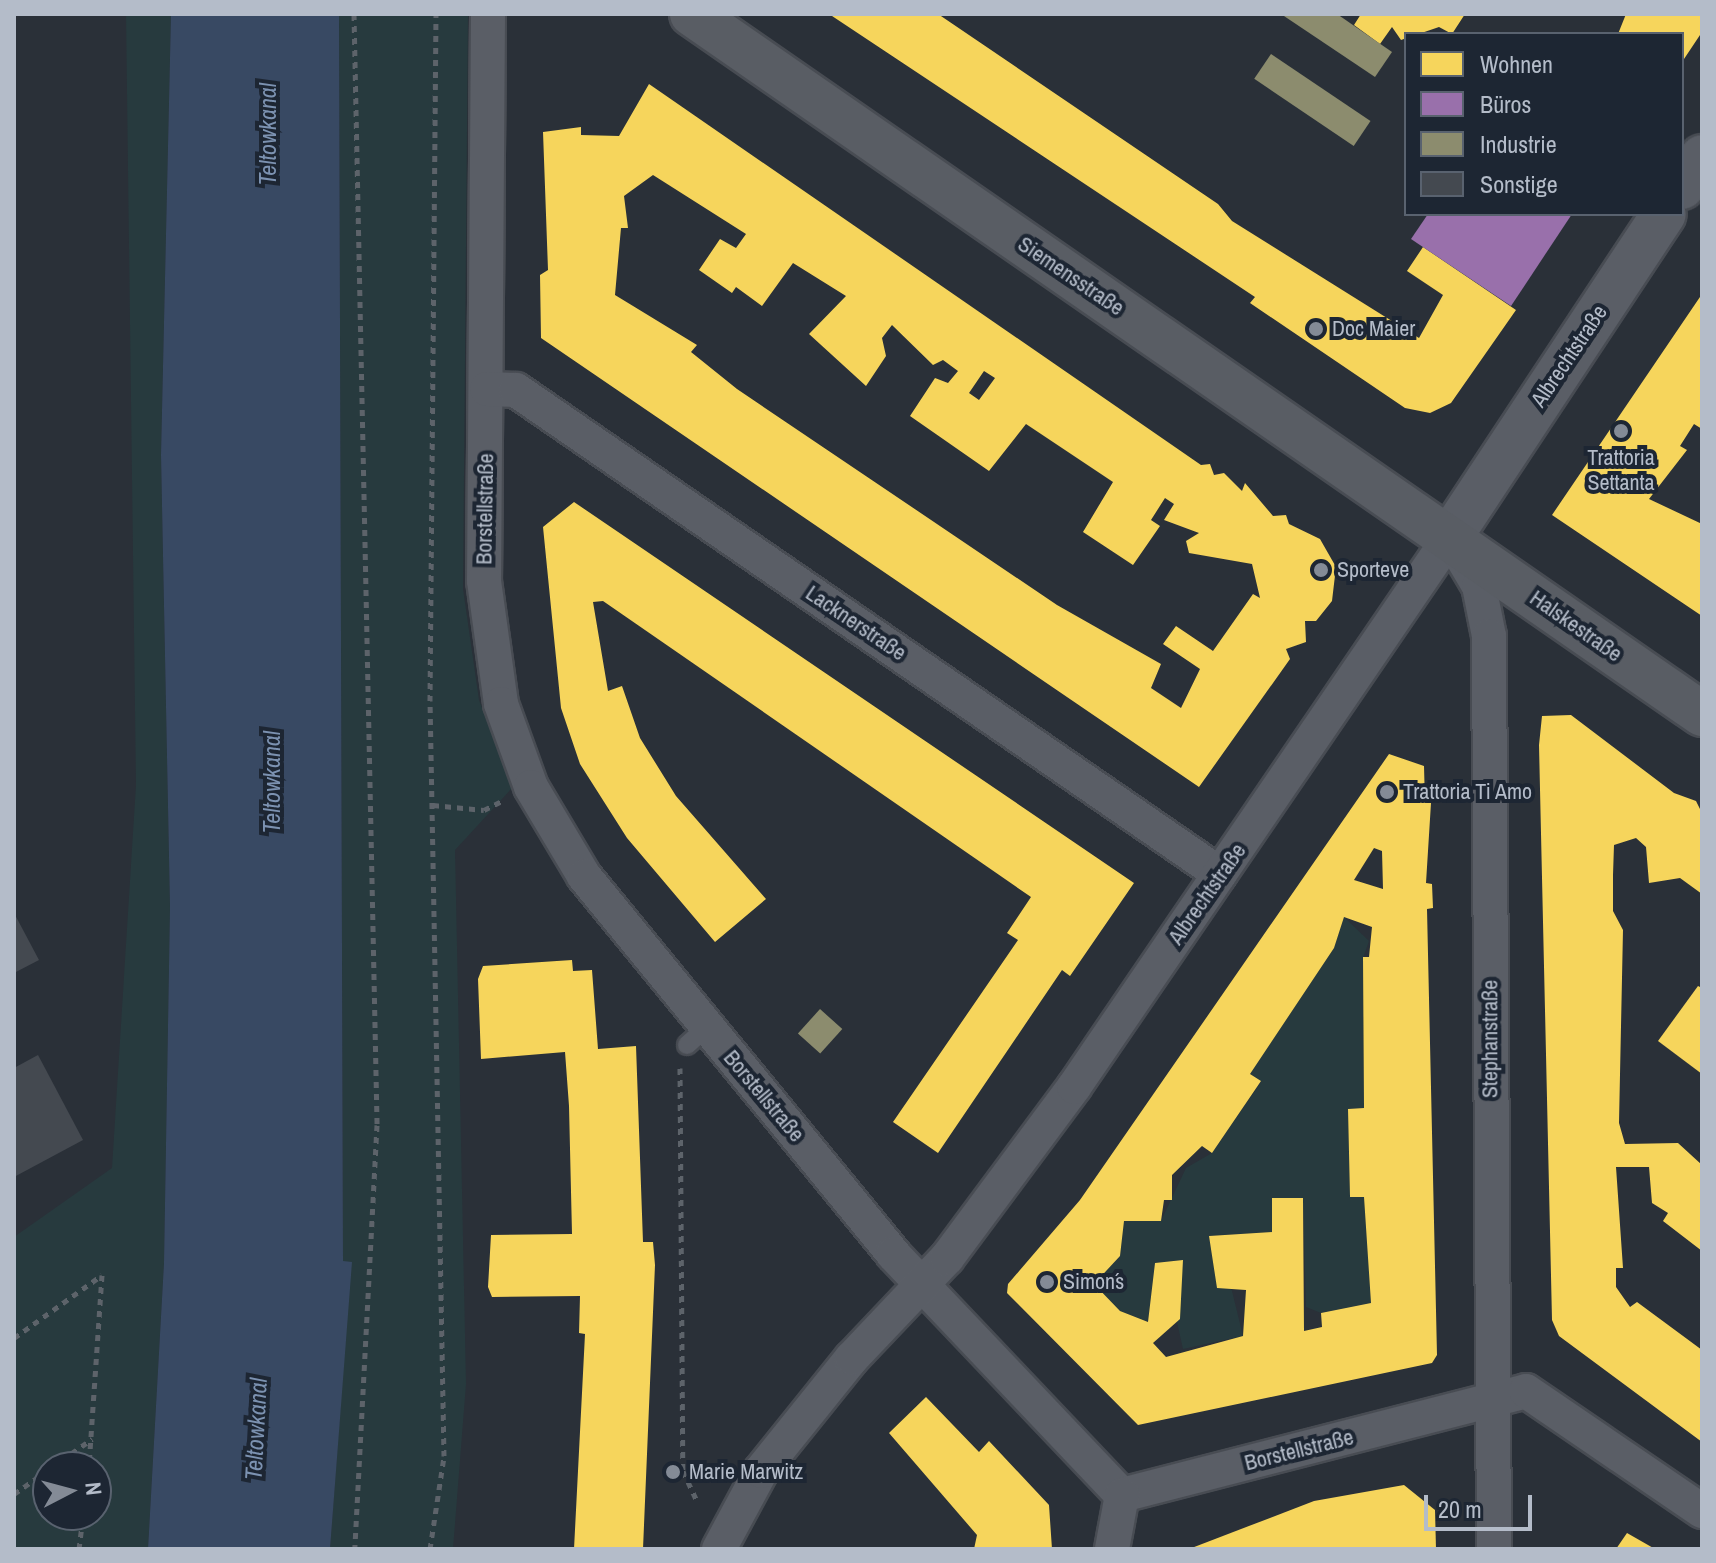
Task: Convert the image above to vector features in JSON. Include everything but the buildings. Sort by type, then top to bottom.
[{"type":"main road","name":"Siemensstraße","points":[[692,14],[1450,537]]},
{"type":"main road","name":"Halskestraße","points":[[1450,537],[1702,714]]},
{"type":"street","name":"Borstellstraße","points":[[488,14],[488,620],[501,704],[531,787],[584,876],[697,1036],[920,1285],[1122,1495],[1526,1391],[1542,1399],[1702,1511]]},
{"type":"street","name":"Albrechtstraße","points":[[719,1549],[761,1471],[920,1285],[1074,1087],[1450,537],[1663,216]]},
{"type":"street","name":"Lacknerstraße","points":[[487,389],[516,390],[1220,874]]},
{"type":"street","name":"Stephanstraße","points":[[1450,537],[1479,586],[1489,636],[1494,1549]]},
{"type":"street","points":[[1112,1549],[1122,1495]]},
{"type":"path","points":[[354,14],[377,1125],[355,1549]]},
{"type":"path","points":[[430,1549],[444,1456],[433,805],[436,14]]},
{"type":"path","points":[[433,805],[484,810],[531,787]]},
{"type":"path","points":[[696,1499],[683,1471],[680,1062],[697,1036]]},
{"type":"path","points":[[14,1338],[102,1275],[91,1451]]},
{"type":"path","points":[[74,1451],[92,1438]]},
{"type":"path","points":[[14,1494],[32,1481]]},
{"type":"green space","points":[[126,14],[171,14],[161,455],[170,908],[164,1263],[148,1549],[14,1549],[14,1237],[112,1168],[136,785]]},
{"type":"green space","points":[[339,14],[468,14],[463,589],[479,700],[512,788],[455,850],[466,1384],[453,1549],[330,1549],[351,1262],[343,1262]]},
{"type":"green space","points":[[1344,917],[1369,941],[1363,958],[1364,1108],[1348,1109],[1350,1197],[1364,1197],[1371,1303],[1321,1313],[1306,1307],[1303,1199],[1272,1199],[1272,1232],[1209,1236],[1217,1287],[1231,1287],[1243,1336],[1183,1349],[1177,1322],[1183,1260],[1155,1263],[1148,1322],[1120,1311],[1094,1284],[1120,1256],[1124,1221],[1161,1221],[1186,1168],[1212,1153],[1261,1082],[1250,1074],[1334,948]]},
{"type":"water","name":"Teltowkanal","points":[[171,14],[339,14],[343,1261],[352,1262],[330,1549],[148,1549],[164,1263],[170,907],[161,455]]},
{"type":"place","name":"Doc Maier","points":[[1316,329]]},
{"type":"place","name":"Trattoria Settanta","points":[[1621,431]]},
{"type":"place","name":"Sporteve","points":[[1321,570]]},
{"type":"place","name":"Trattoria Ti Amo","points":[[1387,792]]},
{"type":"place","name":"Simon´s","points":[[1047,1282]]},
{"type":"place","name":"Marie Marwitz","points":[[673,1472]]}]
